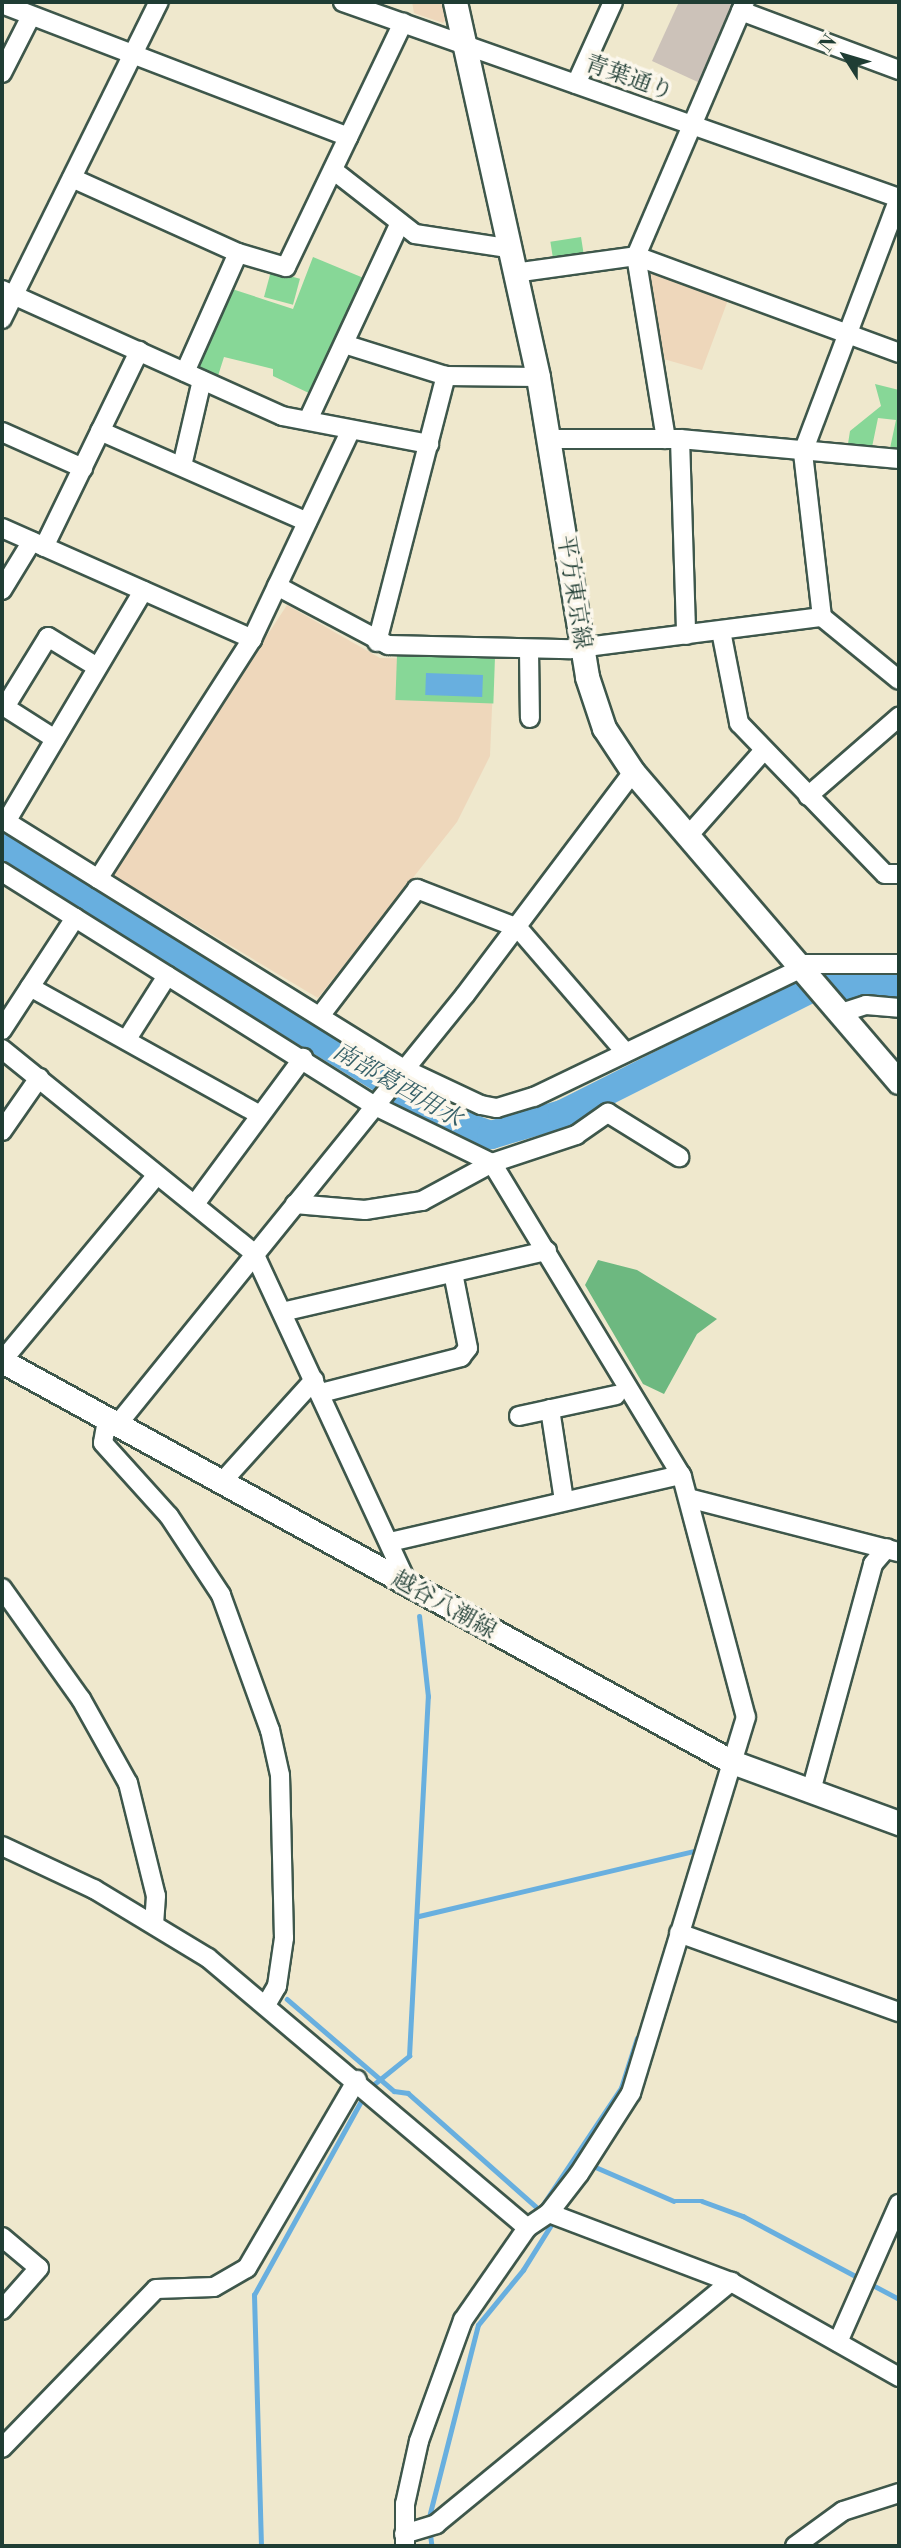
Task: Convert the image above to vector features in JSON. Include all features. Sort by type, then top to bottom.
[{"type":"main road","name":"平方東京線","points":[[455,2],[551,439],[583,648],[604,728],[633,772],[899,1082]]},
{"type":"main road","name":"越谷八潮線","points":[[2,1361],[732,1762],[899,1823]]},
{"type":"street","points":[[2,319],[8,292],[72,178],[159,2]]},
{"type":"street","name":"青葉通り","points":[[343,2],[899,198]]},
{"type":"street","points":[[576,84],[613,2]]},
{"type":"street","points":[[2,4],[348,137]]},
{"type":"street","points":[[686,635],[673,439],[636,256],[689,126],[743,7],[899,70]]},
{"type":"street","points":[[2,73],[32,16]]},
{"type":"street","points":[[72,178],[238,253],[286,267],[403,23]]},
{"type":"street","points":[[333,170],[415,234],[508,247]]},
{"type":"street","points":[[899,198],[803,452],[822,617],[899,680]]},
{"type":"street","points":[[308,420],[400,223]]},
{"type":"street","points":[[185,372],[238,253]]},
{"type":"street","points":[[514,274],[636,256],[899,353]]},
{"type":"street","points":[[8,292],[282,416],[429,444]]},
{"type":"street","points":[[344,344],[446,376],[538,377]]},
{"type":"street","points":[[2,590],[38,544],[83,468],[139,351]]},
{"type":"street","points":[[377,642],[446,376]]},
{"type":"street","points":[[182,466],[202,380]]},
{"type":"street","points":[[98,879],[252,639],[351,429]]},
{"type":"street","points":[[100,431],[307,522]]},
{"type":"street","points":[[2,432],[83,468]]},
{"type":"street","points":[[551,439],[673,439],[899,459]]},
{"type":"street","points":[[2,528],[252,639]]},
{"type":"street","points":[[277,586],[377,642],[529,650],[583,648],[822,617]]},
{"type":"street","points":[[143,591],[4,820],[320,1016],[402,1072],[497,1108],[534,1097],[804,969],[899,964]]},
{"type":"street","points":[[721,631],[738,723],[885,874],[899,874]]},
{"type":"street","points":[[55,739],[5,707],[48,637],[97,667]]},
{"type":"street","points":[[529,650],[530,718]]},
{"type":"street","points":[[808,796],[899,717]]},
{"type":"street","points":[[688,836],[764,750]]},
{"type":"street","points":[[267,2003],[277,1986],[284,1938],[280,1775],[270,1730],[221,1595],[170,1517],[103,1443],[112,1423],[295,1204],[518,928],[633,772]]},
{"type":"street","points":[[2,872],[377,1103],[492,1163],[681,1475],[746,1717],[631,2092],[550,2213],[527,2228],[463,2320],[419,2441],[404,2540]]},
{"type":"street","points":[[320,1016],[417,889],[518,928],[625,1052]]},
{"type":"street","points":[[2,1030],[75,918]]},
{"type":"street","points":[[127,1038],[167,976]]},
{"type":"street","points":[[30,987],[127,1038],[260,1115]]},
{"type":"street","points":[[836,1008],[866,1005],[899,1008]]},
{"type":"street","points":[[2,1049],[254,1253],[408,1585]]},
{"type":"street","points":[[195,1204],[303,1058]]},
{"type":"street","points":[[2,1131],[39,1078]]},
{"type":"street","points":[[295,1204],[397,1207],[422,1201],[492,1163],[576,1135],[608,1113],[679,1157]]},
{"type":"street","points":[[2,1361],[157,1175]]},
{"type":"street","points":[[282,1312],[547,1251]]},
{"type":"street","points":[[221,1483],[317,1386],[461,1357],[468,1348],[453,1273]]},
{"type":"street","points":[[519,1416],[616,1395]]},
{"type":"street","points":[[550,1409],[564,1501]]},
{"type":"street","points":[[390,1542],[681,1475]]},
{"type":"street","points":[[688,1498],[893,1550]]},
{"type":"street","points":[[811,1791],[873,1564],[893,1550],[899,1532]]},
{"type":"street","points":[[2,1588],[80,1699],[128,1783],[156,1896],[154,1923]]},
{"type":"street","points":[[2,1846],[154,1923],[267,2003],[527,2228]]},
{"type":"street","points":[[679,1933],[899,2012]]},
{"type":"street","points":[[2,2448],[156,2289],[214,2287],[247,2268],[357,2080]]},
{"type":"street","points":[[838,2342],[894,2228],[899,2204]]},
{"type":"street","points":[[550,2213],[731,2282],[899,2377]]},
{"type":"street","points":[[2,2237],[39,2268],[2,2310]]},
{"type":"street","points":[[404,2540],[436,2524],[731,2282]]},
{"type":"street","points":[[795,2546],[843,2511],[899,2493]]},
{"type":"shaded area","points":[[412,2],[447,2],[449,15],[443,23],[414,13]]},
{"type":"shaded area","points":[[679,2],[737,2],[700,83],[652,61]]},
{"type":"shaded area","points":[[648,270],[728,300],[702,370],[660,358]]},
{"type":"shaded area","points":[[287,605],[380,658],[494,660],[490,756],[457,822],[318,998],[111,874]]},
{"type":"green space","points":[[581,237],[584,255],[553,260],[550,242]]},
{"type":"green space","points":[[313,257],[366,279],[313,395],[273,376],[273,369],[224,357],[217,379],[194,369],[232,289],[293,309]]},
{"type":"green space","points":[[271,271],[300,279],[293,305],[264,297]]},
{"type":"green space","points":[[875,384],[899,390],[897,454],[889,453],[896,420],[878,418],[871,452],[847,450],[850,431],[881,406]]},
{"type":"green space","points":[[397,655],[495,658],[493,703],[395,700]]},
{"type":"green space","points":[[598,1260],[637,1270],[717,1319],[697,1334],[664,1394],[643,1384],[585,1285]]},
{"type":"water","points":[[426,673],[483,675],[482,697],[425,695]]},
{"type":"waterway","name":"南部葛西用水","points":[[2,845],[446,1119],[491,1135],[562,1114],[812,988],[899,989]]},
{"type":"waterway","points":[[368,2089],[409,2056],[428,1697],[419,1616]]},
{"type":"waterway","points":[[419,1916],[699,1850]]},
{"type":"waterway","points":[[287,1999],[394,2091],[408,2093],[543,2213]]},
{"type":"waterway","points":[[540,2209],[621,2088],[637,2038]]},
{"type":"waterway","points":[[261,2546],[254,2295],[364,2096]]},
{"type":"waterway","points":[[591,2165],[674,2201],[702,2201],[743,2216],[861,2279]]},
{"type":"waterway","points":[[428,2521],[478,2325],[523,2270],[551,2225],[548,2220]]},
{"type":"waterway","points":[[869,2283],[899,2299]]},
{"type":"waterway","points":[[430,2530],[432,2546]]}]
